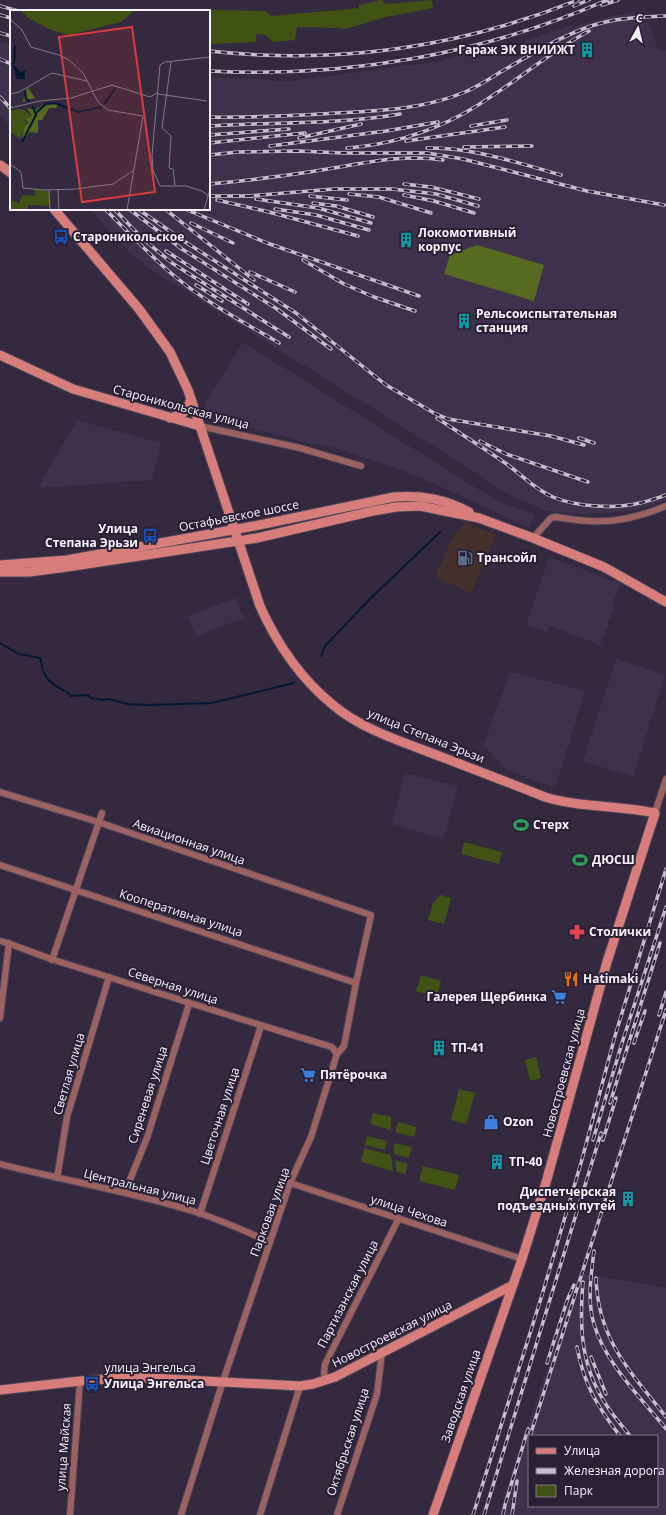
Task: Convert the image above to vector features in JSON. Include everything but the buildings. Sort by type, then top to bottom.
[{"type":"street","points":[[0,165],[10,171]]},
{"type":"street","name":"улица Степана Эрьзи","points":[[55,210],[150,323],[170,352],[191,399],[260,606],[283,649],[296,668],[310,684],[344,713],[389,736],[545,797],[567,803],[643,810],[655,813]]},
{"type":"street","name":"Староникольская улица","points":[[0,355],[73,389],[170,418],[300,448],[361,466]]},
{"type":"street","points":[[170,418],[181,415],[185,412],[191,399]]},
{"type":"street","name":"Остафьевское шоссе","points":[[0,565],[67,560],[234,530],[405,496],[442,500],[459,506],[479,518]]},
{"type":"street","name":"Остафьевское шоссе","points":[[0,572],[30,572],[257,538],[373,511],[408,506],[433,508],[479,518],[533,538],[604,566],[666,602]]},
{"type":"street","points":[[533,538],[551,518],[555,517],[590,522],[608,521],[647,514],[666,506]]},
{"type":"street","name":"Новостроевская улица","points":[[300,1386],[325,1380],[512,1285],[522,1259],[547,1179],[607,962],[666,779]]},
{"type":"street","name":"Авиационная улица","points":[[0,792],[98,822],[371,915]]},
{"type":"street","points":[[52,960],[102,813]]},
{"type":"street","name":"Кооперативная улица","points":[[0,865],[356,983]]},
{"type":"street","name":"Парковая улица","points":[[181,1515],[223,1381],[290,1183],[311,1137],[337,1054],[344,1046],[371,915]]},
{"type":"street","name":"Северная улица","points":[[0,941],[9,943],[52,960],[109,977],[189,1004],[332,1047],[337,1054]]},
{"type":"street","points":[[0,1018],[9,943]]},
{"type":"street","name":"Светлая улица","points":[[56,1178],[68,1117],[109,977]]},
{"type":"street","name":"Сиреневая улица","points":[[125,1192],[147,1138],[189,1004]]},
{"type":"street","name":"Цветочная улица","points":[[200,1214],[261,1026]]},
{"type":"street","name":"Центральная улица","points":[[0,1164],[56,1178],[125,1192],[200,1214],[270,1242]]},
{"type":"street","name":"улица Чехова","points":[[290,1183],[522,1259]]},
{"type":"street","name":"Партизанская улица","points":[[325,1380],[325,1364],[399,1218]]},
{"type":"street","name":"Заводская улица","points":[[433,1515],[512,1285]]},
{"type":"street","name":"Октябрьская улица","points":[[337,1515],[376,1394],[382,1352]]},
{"type":"street","name":"улица Энгельса","points":[[0,1390],[131,1377],[300,1386]]},
{"type":"street","name":"улица Майская","points":[[70,1515],[80,1381]]},
{"type":"street","points":[[260,1515],[300,1386]]},
{"type":"shaded area","points":[[634,12],[635,23],[648,23],[659,51],[666,51],[666,500],[637,510],[574,514],[548,511],[520,500],[491,484],[473,471],[153,271],[130,253],[90,210],[210,210],[210,77],[259,79],[284,82],[440,61],[471,51],[474,58],[572,25],[573,27],[603,18]]},
{"type":"shaded area","points":[[0,41],[10,44],[10,125],[0,117]]},
{"type":"shaded area","points":[[243,342],[497,501],[535,515],[529,528],[431,482],[401,470],[331,447],[307,443],[218,419],[206,412],[205,404]]},
{"type":"shaded area","points":[[77,420],[161,443],[152,480],[38,488]]},
{"type":"shaded area","name":"Трансойл","points":[[466,522],[496,535],[471,593],[435,577],[452,539]]},
{"type":"shaded area","points":[[549,557],[620,583],[612,605],[615,606],[600,645],[550,626],[547,632],[526,625]]},
{"type":"shaded area","points":[[236,598],[244,618],[196,636],[188,616]]},
{"type":"shaded area","points":[[616,659],[665,675],[633,777],[583,761]]},
{"type":"shaded area","points":[[510,672],[585,691],[555,788],[507,770],[483,745]]},
{"type":"shaded area","points":[[405,773],[458,786],[445,834],[440,838],[392,824]]},
{"type":"shaded area","points":[[580,1273],[666,1288],[666,1515],[499,1515],[510,1478]]},
{"type":"green space","points":[[381,0],[383,0],[385,4],[432,0],[433,8],[386,17],[345,29],[297,27],[295,40],[273,42],[266,35],[256,34],[256,42],[211,44],[210,10],[182,10],[182,9],[266,11],[271,16],[359,8],[359,5]]},
{"type":"green space","points":[[477,245],[544,265],[534,301],[444,274],[450,255]]},
{"type":"green space","points":[[464,842],[502,852],[499,864],[461,854]]},
{"type":"green space","points":[[441,895],[451,898],[444,924],[428,920],[433,903]]},
{"type":"green space","points":[[421,975],[441,981],[437,997],[416,991]]},
{"type":"green space","points":[[536,1057],[541,1078],[530,1081],[525,1060]]},
{"type":"green space","points":[[459,1089],[475,1093],[466,1124],[451,1120]]},
{"type":"green space","points":[[373,1113],[391,1117],[391,1130],[370,1124]]},
{"type":"green space","points":[[398,1122],[417,1127],[414,1137],[395,1132]]},
{"type":"green space","points":[[367,1136],[387,1141],[385,1150],[365,1145]]},
{"type":"green space","points":[[394,1143],[412,1147],[409,1158],[394,1154]]},
{"type":"green space","points":[[364,1148],[391,1155],[393,1171],[361,1162]]},
{"type":"green space","points":[[395,1160],[408,1164],[405,1174],[397,1172]]},
{"type":"green space","points":[[423,1166],[459,1175],[455,1190],[419,1181]]},
{"type":"waterway","points":[[321,656],[325,646],[370,599],[440,532]]},
{"type":"waterway","points":[[0,643],[19,654],[40,658],[43,671],[48,679],[71,696],[88,695],[91,698],[103,700],[108,699],[128,704],[148,705],[212,703],[294,683]]},
{"type":"railway","points":[[210,51],[257,55],[304,56],[351,54],[397,49],[443,41],[488,30],[533,17],[578,0]]},
{"type":"railway","points":[[574,6],[589,0]]},
{"type":"railway","points":[[210,71],[311,71],[412,59],[511,35],[560,19],[607,0]]},
{"type":"railway","points":[[602,5],[618,0]]},
{"type":"railway","points":[[0,6],[14,10]]},
{"type":"railway","points":[[0,15],[10,18]]},
{"type":"railway","points":[[210,117],[265,117],[357,112],[412,107],[448,98],[469,90],[544,47],[579,30],[600,23],[638,17],[666,16]]},
{"type":"railway","points":[[347,148],[391,141],[420,133],[461,115],[494,95],[556,51],[589,31]]},
{"type":"railway","points":[[0,33],[10,36]]},
{"type":"railway","points":[[0,59],[10,64]]},
{"type":"railway","points":[[0,97],[10,108]]},
{"type":"railway","points":[[210,126],[328,122],[376,118],[400,114]]},
{"type":"railway","points":[[471,126],[507,120]]},
{"type":"railway","points":[[270,146],[386,131],[438,122]]},
{"type":"railway","points":[[299,138],[361,124]]},
{"type":"railway","points":[[406,141],[505,127]]},
{"type":"railway","points":[[210,135],[289,129]]},
{"type":"railway","points":[[210,143],[305,133]]},
{"type":"railway","points":[[464,147],[532,146]]},
{"type":"railway","points":[[427,148],[444,148],[478,153],[561,175]]},
{"type":"railway","points":[[210,155],[238,152],[298,151],[343,153],[427,153],[463,159],[587,191],[664,205]]},
{"type":"railway","points":[[210,184],[284,176],[392,159],[426,158],[443,160]]},
{"type":"railway","points":[[404,184],[431,187],[479,199]]},
{"type":"railway","points":[[248,196],[334,189],[392,189],[436,194],[478,206]]},
{"type":"railway","points":[[349,194],[379,197],[431,213]]},
{"type":"railway","points":[[404,195],[434,201],[474,213]]},
{"type":"railway","points":[[210,196],[253,196]]},
{"type":"railway","points":[[310,196],[347,200]]},
{"type":"railway","points":[[256,199],[318,208],[371,223]]},
{"type":"railway","points":[[217,200],[269,212],[358,236]]},
{"type":"railway","points":[[313,203],[336,206],[373,217]]},
{"type":"railway","points":[[275,209],[316,215],[369,230]]},
{"type":"railway","points":[[106,210],[150,254],[178,279],[240,321],[279,343]]},
{"type":"railway","points":[[115,210],[143,239],[172,263],[289,337]]},
{"type":"railway","points":[[130,210],[182,249],[277,309],[331,349]]},
{"type":"railway","points":[[139,210],[187,243],[296,313],[386,385],[434,413],[448,419],[551,436],[584,445]]},
{"type":"railway","points":[[166,210],[254,280]]},
{"type":"railway","points":[[187,210],[267,243],[419,296]]},
{"type":"railway","points":[[191,223],[233,243]]},
{"type":"railway","points":[[166,251],[248,304]]},
{"type":"railway","points":[[303,260],[344,284],[374,297],[415,311]]},
{"type":"railway","points":[[250,272],[295,292]]},
{"type":"railway","points":[[196,285],[222,301]]},
{"type":"railway","points":[[437,418],[508,465],[541,491],[553,497],[584,505],[619,506],[640,503],[666,495]]},
{"type":"railway","points":[[579,438],[594,443]]},
{"type":"railway","points":[[480,441],[506,454],[588,482]]},
{"type":"railway","points":[[473,1515],[542,1295],[581,1163],[615,1036],[666,869]]},
{"type":"railway","points":[[593,1140],[622,1043],[666,907]]},
{"type":"railway","points":[[610,1103],[660,943]]},
{"type":"railway","points":[[659,1015],[666,992]]},
{"type":"railway","points":[[530,1435],[666,1010]]},
{"type":"railway","points":[[634,1043],[645,1011]]},
{"type":"railway","points":[[603,1140],[616,1098]]},
{"type":"railway","points":[[484,1515],[601,1133]]},
{"type":"railway","points":[[594,1251],[590,1297],[592,1315],[599,1338],[606,1352],[625,1380],[666,1429]]},
{"type":"railway","points":[[596,1278],[598,1300],[603,1319],[618,1354],[640,1385],[666,1417]]},
{"type":"railway","points":[[583,1282],[581,1316],[587,1364],[600,1394],[612,1413],[629,1435]]},
{"type":"railway","points":[[547,1363],[568,1298],[574,1285]]},
{"type":"railway","points":[[577,1347],[583,1373],[592,1394],[619,1435]]},
{"type":"railway","points":[[591,1357],[606,1394]]},
{"type":"railway","points":[[503,1515],[528,1429]]},
{"type":"railway","points":[[512,1515],[517,1481]]},
{"type":"place","name":"Гараж ЭК ВНИИЖТ","points":[[587,50]]},
{"type":"place","name":"Староникольское","points":[[61,237]]},
{"type":"place","name":"Локомотивный корпус","points":[[406,240]]},
{"type":"place","name":"Рельсоиспытательная станция","points":[[464,321]]},
{"type":"place","name":"Улица Степана Эрьзи","points":[[150,536]]},
{"type":"place","name":"Трансойл","points":[[465,558]]},
{"type":"place","name":"Стерх","points":[[521,825]]},
{"type":"place","name":"ДЮСШ","points":[[580,860]]},
{"type":"place","name":"Столички","points":[[577,932]]},
{"type":"place","name":"Hatimaki","points":[[571,979]]},
{"type":"place","name":"Галерея Щербинка","points":[[559,997]]},
{"type":"place","name":"ТП-41","points":[[439,1048]]},
{"type":"place","name":"Пятёрочка","points":[[308,1075]]},
{"type":"place","name":"Ozon","points":[[491,1122]]},
{"type":"place","name":"ТП-40","points":[[497,1162]]},
{"type":"place","name":"Диспетчерская подъездных путей","points":[[628,1199]]},
{"type":"place","name":"Улица Энгельса","points":[[92,1384]]}]
